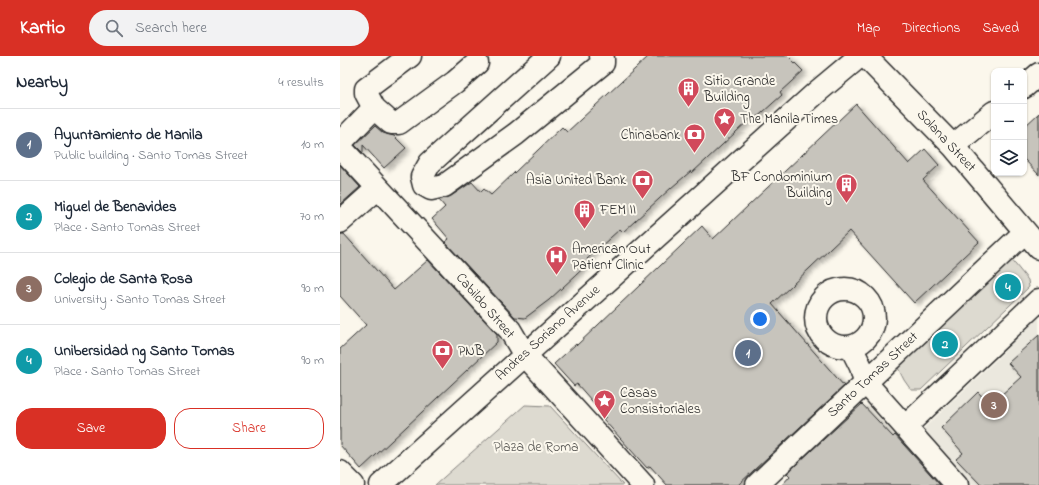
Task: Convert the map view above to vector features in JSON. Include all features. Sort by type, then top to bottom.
[{"type":"street","points":[[410,56],[366,89],[366,93],[374,108],[391,124],[399,123],[455,82],[477,58]]},
{"type":"street","points":[[549,56],[430,163],[422,177],[424,185],[431,189],[444,186],[516,134],[603,63],[603,58],[601,56]]},
{"type":"street","name":"Andres Soriano Avenue","points":[[381,485],[841,64],[860,56]]},
{"type":"street","name":"Solana Street","points":[[865,56],[953,146],[1039,248]]},
{"type":"street","points":[[1027,84],[1039,74]]},
{"type":"street","points":[[340,143],[374,108]]},
{"type":"street","points":[[953,146],[991,114]]},
{"type":"street","name":"Cabildo Street","points":[[340,147],[510,330],[524,354],[643,485]]},
{"type":"street","points":[[398,208],[424,185]]},
{"type":"street","points":[[340,222],[378,188]]},
{"type":"street","name":"Santo Tomas Street","points":[[757,485],[1025,232]]},
{"type":"street","points":[[905,427],[1039,300]]},
{"type":"street","points":[[851,347],[861,367],[865,382],[957,485]]},
{"type":"street","points":[[340,472],[353,485]]},
{"type":"shaded area","points":[[1039,316],[1039,485],[969,485],[920,432],[996,360]]},
{"type":"green space","points":[[1011,259],[1028,280],[1029,287],[921,390],[911,390],[897,366]]},
{"type":"green space","name":"Plaza de Roma","points":[[525,405],[550,406],[623,485],[435,485]]},
{"type":"building","points":[[649,56],[788,56],[803,71],[780,92],[782,95],[753,121],[751,118],[692,173],[691,171],[671,188],[623,232],[620,229],[600,247],[587,259],[590,262],[549,300],[525,318],[515,317],[445,242],[449,239],[432,219],[445,207],[439,200],[451,196],[472,182],[481,192],[484,189],[491,195],[562,127],[567,132]]},
{"type":"building","points":[[856,104],[909,164],[925,149],[939,165],[923,180],[979,242],[914,303],[849,231],[772,304],[844,386],[738,485],[667,485],[650,466],[647,468],[603,419],[606,417],[577,384],[574,386],[554,364],[576,344],[577,345],[702,226],[713,239]]},
{"type":"building","points":[[1039,113],[1039,175],[1027,162],[1027,124]]},
{"type":"building","points":[[375,126],[383,133],[394,136],[406,148],[384,168],[363,145],[363,153],[355,145]]},
{"type":"building","points":[[340,165],[360,187],[340,205]]},
{"type":"building","points":[[340,234],[344,234],[394,290],[428,260],[497,334],[497,342],[361,469],[340,445],[340,349],[366,325],[340,296]]},
{"type":"building","points":[[1039,335],[1039,485],[981,485],[956,459],[963,453],[941,428],[978,392],[990,405],[1021,377],[1008,363]]},
{"type":"building","points":[[862,404],[893,437],[895,435],[940,485],[782,485],[790,476],[787,473]]},
{"type":"place","name":"Sitio Grande Building","points":[[689,108]]},
{"type":"place","name":"The Manila Times","points":[[725,138]]},
{"type":"place","name":"Chinabank","points":[[695,154]]},
{"type":"place","name":"Asia United Bank","points":[[642,200]]},
{"type":"place","name":"BF Condominium Building","points":[[847,204]]},
{"type":"place","name":"FEM II","points":[[585,230]]},
{"type":"place","name":"American Out Patient Clinic","points":[[557,276]]},
{"type":"place","name":"Unibersidad ng Santo Tomas","points":[[1008,287]]},
{"type":"place","name":"Miguel de Benavides","points":[[945,344]]},
{"type":"place","name":"Ayuntamiento de Manila","points":[[748,353]]},
{"type":"place","name":"PNB","points":[[443,370]]},
{"type":"place","name":"Colegio de Santa Rosa","points":[[994,405]]},
{"type":"place","name":"Casas Consistoriales","points":[[605,420]]}]
